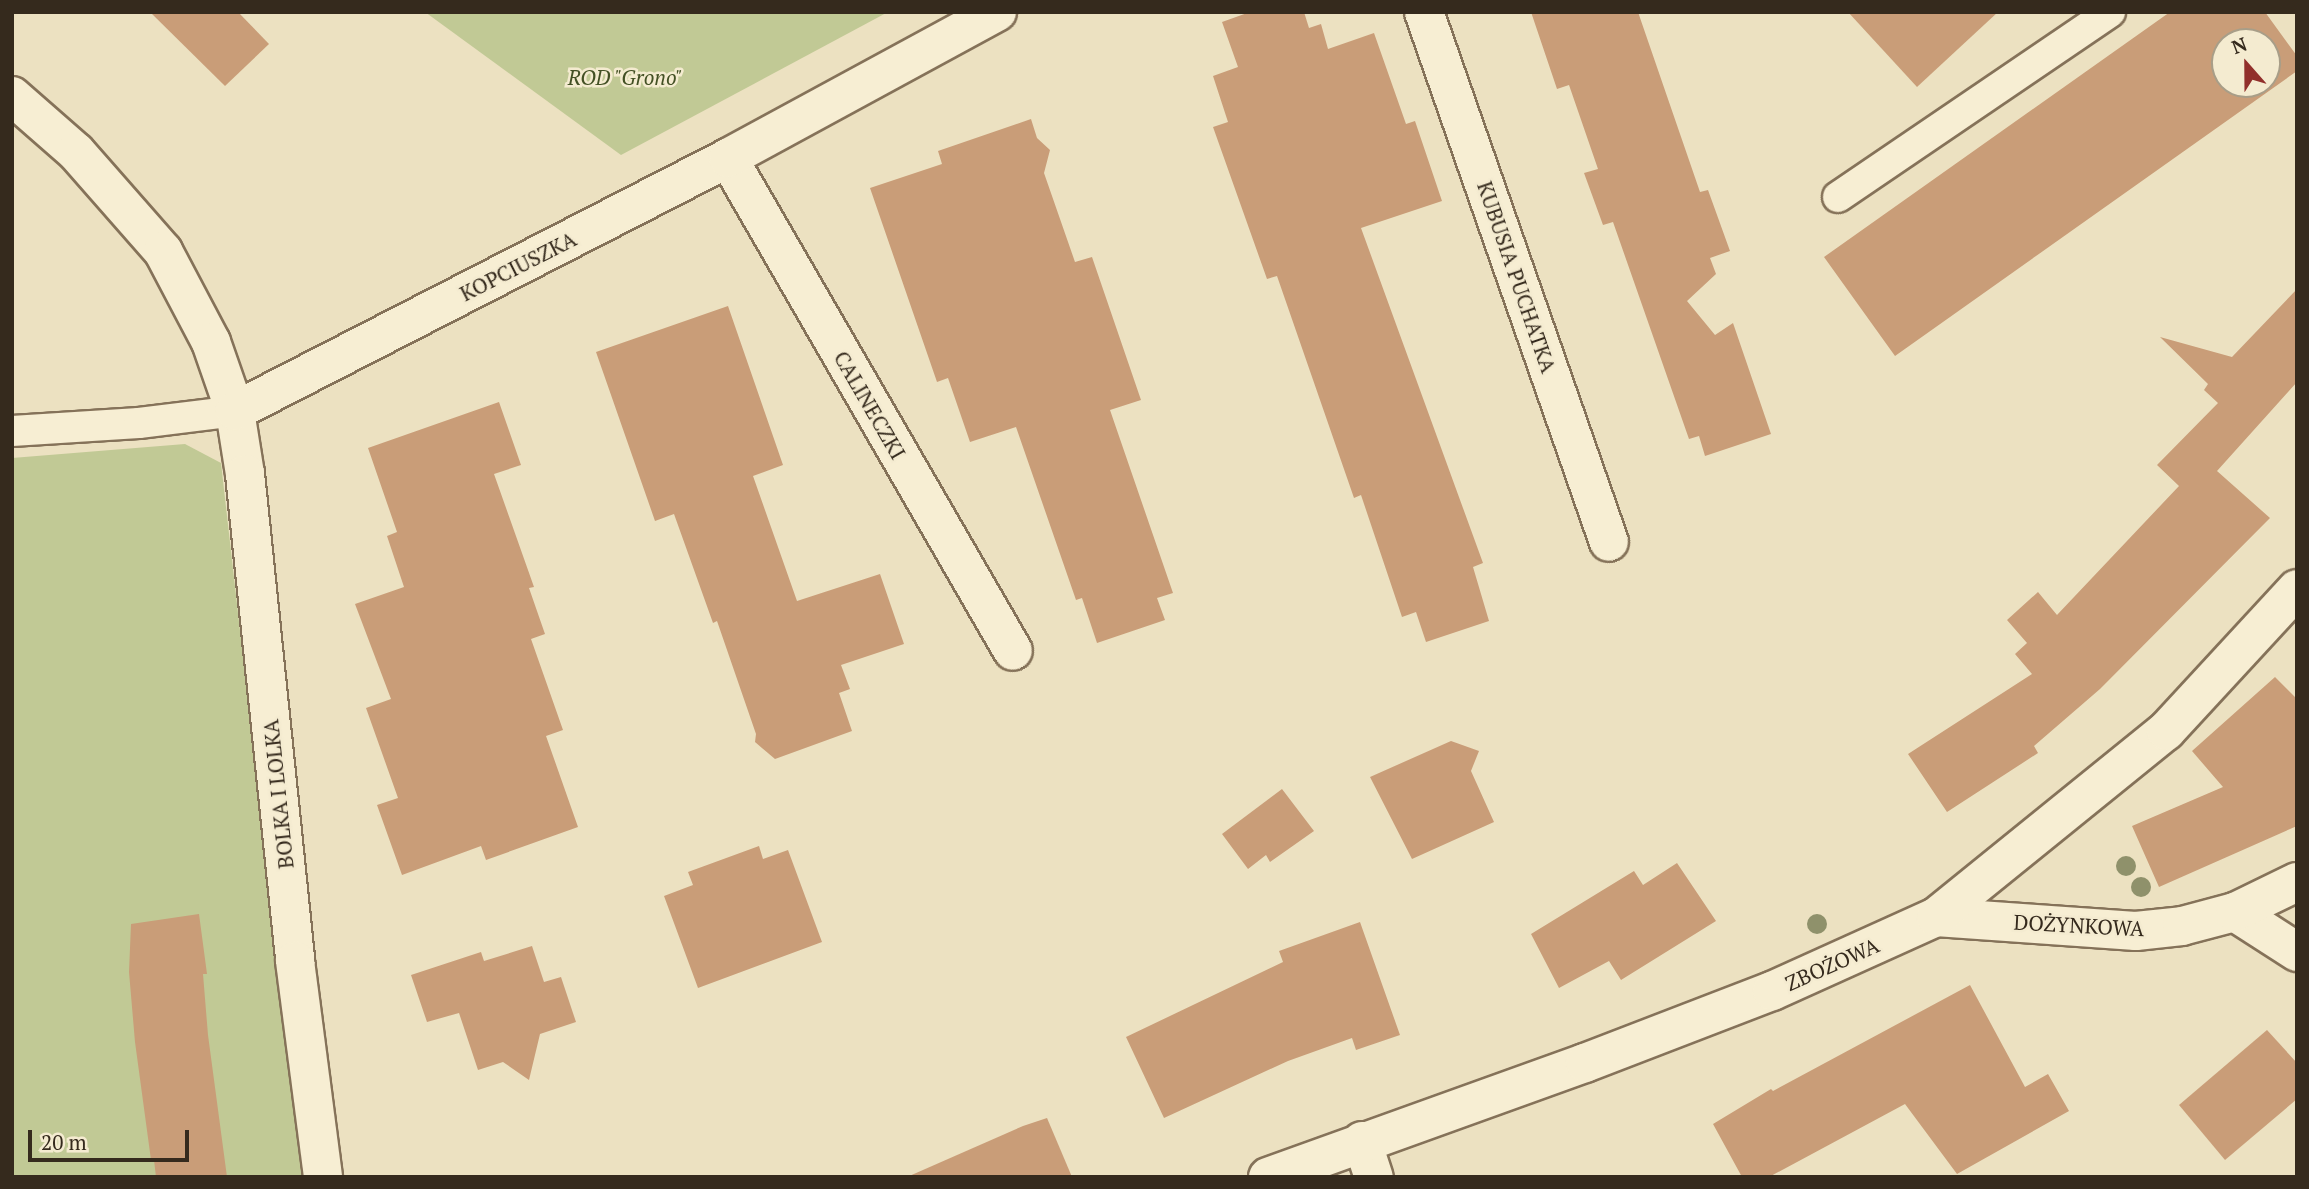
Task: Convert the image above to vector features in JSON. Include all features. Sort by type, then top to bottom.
[{"type":"street","name":"KOPCIUSZKA","points":[[235,411],[728,158],[997,12]]},
{"type":"street","name":"KUBUSIA PUCHATKA","points":[[1424,12],[1609,542]]},
{"type":"street","name":"BOLKA I LOLKA","points":[[12,96],[76,152],[163,251],[211,342],[235,411],[246,474],[295,961],[323,1177]]},
{"type":"street","name":"CALINECZKI","points":[[728,158],[1013,651]]},
{"type":"street","name":"ZBOŻOWA","points":[[1268,1177],[1585,1063],[1772,991],[1936,917],[2166,731],[2297,589]]},
{"type":"street","name":"DOŻYNKOWA","points":[[1936,917],[2136,931],[2182,926],[2235,912],[2297,882]]},
{"type":"street","points":[[2235,912],[2297,951]]},
{"type":"street","points":[[1362,1141],[1374,1177]]},
{"type":"lane","points":[[1838,197],[2110,12]]},
{"type":"lane","name":"KOPCIUSZKA","points":[[12,430],[139,423],[235,411]]},
{"type":"green space","name":"ROD \"Grono\"","points":[[425,12],[888,12],[621,155]]},
{"type":"green space","points":[[185,444],[221,463],[302,1177],[12,1177],[12,458]]},
{"type":"building","points":[[150,12],[238,12],[269,44],[225,86]]},
{"type":"building","points":[[1250,12],[1304,12],[1309,28],[1321,24],[1328,49],[1374,33],[1406,124],[1415,121],[1442,201],[1361,228],[1483,563],[1473,567],[1489,621],[1426,642],[1416,612],[1402,617],[1361,495],[1354,498],[1277,276],[1267,279],[1213,127],[1228,122],[1213,76],[1238,67],[1222,22]]},
{"type":"building","points":[[1531,12],[1638,12],[1700,192],[1708,190],[1730,251],[1710,258],[1716,274],[1687,301],[1715,335],[1733,323],[1771,434],[1705,456],[1699,436],[1689,439],[1613,222],[1603,225],[1584,173],[1598,169],[1569,85],[1557,89]]},
{"type":"building","points":[[1848,12],[1998,12],[1917,87]]},
{"type":"building","points":[[2170,12],[2265,12],[2277,28],[2211,28],[2211,98],[2259,98],[1895,356],[1824,257]]},
{"type":"building","points":[[2281,34],[2297,56],[2297,71],[2281,82]]},
{"type":"building","points":[[1031,119],[1037,138],[1050,150],[1044,173],[1075,262],[1092,257],[1141,400],[1110,410],[1173,593],[1157,598],[1165,620],[1097,643],[1082,598],[1076,600],[1016,427],[970,442],[948,378],[937,382],[870,188],[942,164],[938,151]]},
{"type":"building","points":[[2297,289],[2297,382],[2217,471],[2270,518],[2100,689],[2034,746],[2038,753],[1947,812],[1908,754],[2032,674],[2015,654],[2027,643],[2007,620],[2038,592],[2057,615],[2179,486],[2157,465],[2218,403],[2204,390],[2208,384],[2160,337],[2232,357]]},
{"type":"building","points":[[728,306],[783,465],[753,476],[797,601],[880,574],[904,644],[841,665],[850,689],[839,693],[852,731],[775,759],[755,742],[756,734],[717,621],[713,623],[674,514],[655,521],[596,352]]},
{"type":"building","points":[[499,402],[521,465],[494,474],[534,587],[529,588],[545,634],[531,639],[563,730],[546,736],[578,827],[486,860],[481,846],[402,875],[377,805],[398,798],[366,708],[391,699],[355,604],[404,587],[387,536],[397,532],[368,448]]},
{"type":"building","points":[[2275,677],[2297,699],[2297,826],[2159,887],[2132,826],[2223,787],[2192,751]]},
{"type":"building","points":[[1451,741],[1479,751],[1471,771],[1494,822],[1412,859],[1370,777]]},
{"type":"building","points":[[1282,789],[1314,831],[1270,862],[1266,855],[1248,869],[1222,834]]},
{"type":"building","points":[[759,846],[763,859],[788,850],[822,942],[698,988],[664,896],[693,885],[688,872]]},
{"type":"building","points":[[1677,863],[1716,921],[1621,980],[1609,961],[1559,988],[1531,934],[1634,871],[1643,885]]},
{"type":"building","points":[[199,914],[207,974],[203,974],[208,1035],[227,1177],[156,1177],[154,1160],[151,1160],[135,1042],[129,972],[131,924]]},
{"type":"building","points":[[1360,922],[1400,1035],[1356,1050],[1352,1038],[1288,1061],[1164,1118],[1126,1037],[1283,962],[1279,951]]},
{"type":"building","points":[[532,946],[544,982],[561,977],[576,1022],[540,1034],[529,1080],[503,1062],[478,1070],[459,1013],[427,1022],[411,975],[481,952],[484,961]]},
{"type":"building","points":[[1970,985],[2025,1087],[2048,1074],[2069,1111],[1957,1174],[1905,1104],[1769,1177],[1742,1177],[1713,1124],[1771,1089],[1773,1091]]},
{"type":"building","points":[[2267,1030],[2297,1063],[2297,1099],[2225,1160],[2179,1105]]},
{"type":"building","points":[[1047,1118],[1072,1177],[907,1177],[1023,1126]]}]
